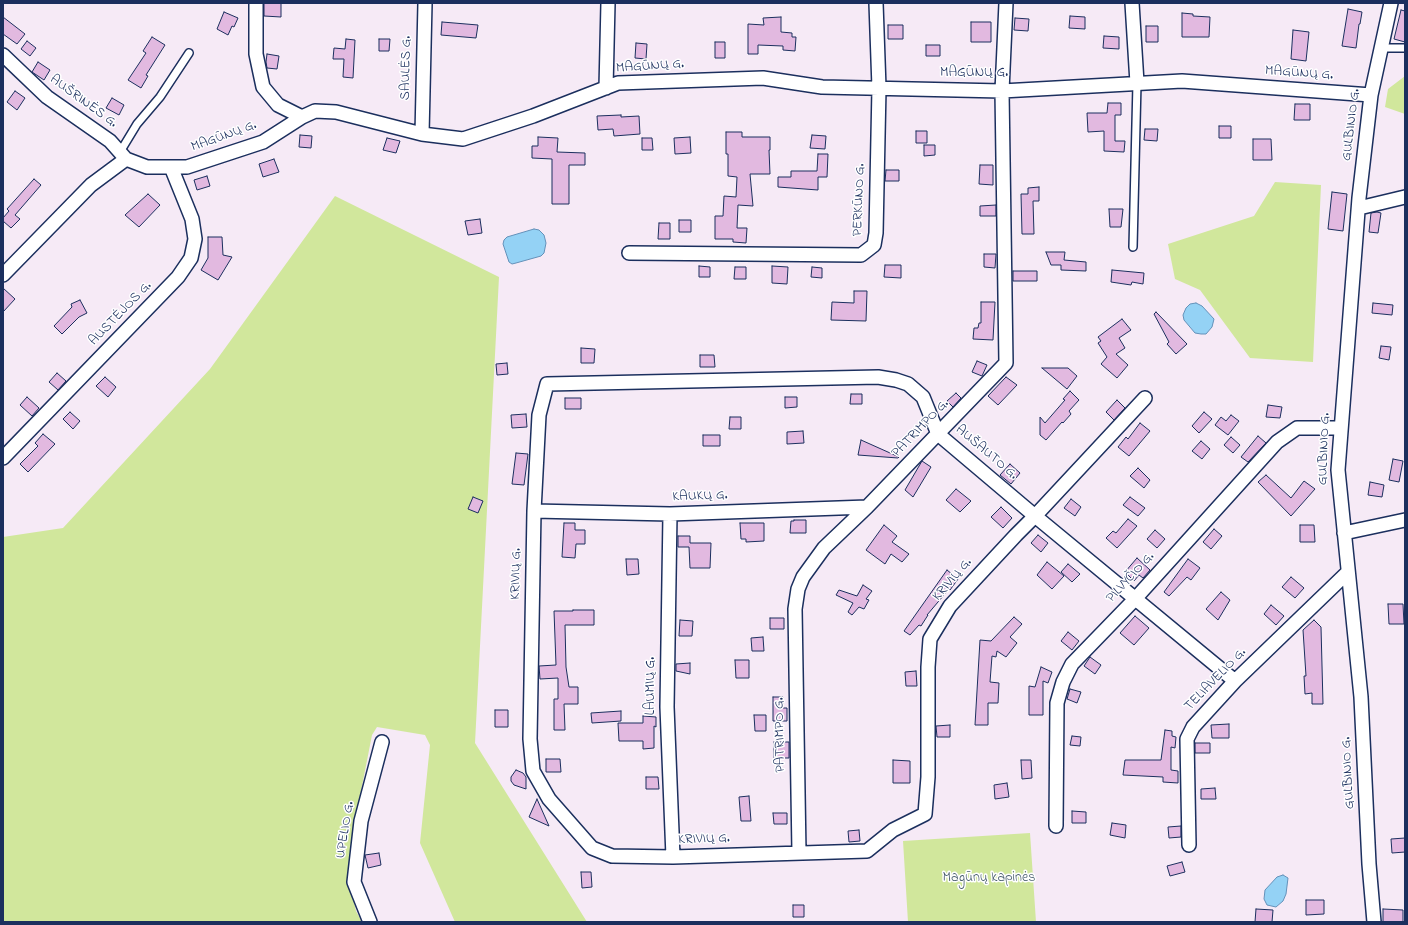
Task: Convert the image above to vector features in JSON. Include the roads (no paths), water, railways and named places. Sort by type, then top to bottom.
[{"type":"street","points":[[256,3],[256,54],[263,87],[278,105],[302,117]]},
{"type":"street","name":"SAULĖS G.","points":[[422,134],[425,3]]},
{"type":"street","points":[[606,88],[608,3]]},
{"type":"street","name":"PERKŪNO G.","points":[[628,253],[861,255],[874,245],[876,233],[879,88],[876,3]]},
{"type":"street","name":"PATRIMPO G.","points":[[799,854],[794,609],[798,589],[803,577],[824,548],[867,507],[1006,363],[1002,91],[1006,3]]},
{"type":"street","points":[[1132,3],[1137,83]]},
{"type":"street","name":"GULBINIO G.","points":[[1374,922],[1369,864],[1361,697],[1338,470],[1359,208],[1371,95],[1391,3]]},
{"type":"street","name":"AUŠRINĖS G.","points":[[3,55],[47,98],[110,141],[123,156]]},
{"type":"street","name":"MAGŪNŲ G.","points":[[123,156],[146,167],[187,167],[263,142],[302,117],[315,111],[336,112],[422,134],[463,139],[533,116],[618,83],[763,78],[822,87],[1002,91],[1182,81],[1371,95]]},
{"type":"street","points":[[3,275],[91,186],[123,156]]},
{"type":"street","name":"AUSTĖJOS G.","points":[[3,458],[178,277],[191,258],[195,240],[192,219],[171,167]]},
{"type":"street","points":[[1359,208],[1405,197]]},
{"type":"street","name":"AUŠAUTO G.","points":[[679,382],[878,377],[908,384],[923,397],[938,434],[1235,681]]},
{"type":"street","name":"KRIVIŲ G.","points":[[679,382],[547,384],[539,415],[534,511],[530,739],[533,771],[549,799],[592,848],[612,856],[673,857],[868,851],[893,830],[925,814],[928,777],[928,667],[930,639],[950,606],[1145,398]]},
{"type":"street","name":"PILVYČIO G.","points":[[1056,826],[1057,703],[1063,682],[1072,664],[1135,599],[1277,442],[1297,428],[1341,428]]},
{"type":"street","name":"KAUKŲ G.","points":[[534,511],[670,514],[867,507]]},
{"type":"street","name":"LAUMIŲ G.","points":[[670,514],[667,707],[673,857]]},
{"type":"street","points":[[1344,533],[1405,520]]},
{"type":"street","name":"TELIAVELIO G.","points":[[1189,845],[1187,739],[1193,727],[1235,681],[1348,572]]},
{"type":"street","name":"UPELIO G.","points":[[370,922],[354,882],[361,821],[382,742]]},
{"type":"lane","points":[[1382,48],[1405,48]]},
{"type":"lane","points":[[123,156],[137,124],[160,97],[188,53]]},
{"type":"lane","points":[[1133,247],[1137,83]]},
{"type":"water","points":[[534,229],[539,230],[544,235],[546,243],[544,253],[541,256],[516,263],[512,264],[509,262],[503,244],[504,240],[507,237]]},
{"type":"water","points":[[1196,303],[1202,306],[1214,319],[1212,327],[1206,334],[1195,333],[1184,320],[1183,315],[1186,308],[1190,304]]},
{"type":"water","points":[[1283,875],[1288,878],[1286,894],[1283,901],[1276,907],[1267,905],[1264,899],[1265,890],[1277,877]]},
{"type":"park label","name":"Magūnų kapinės","points":[[989,879]]}]
